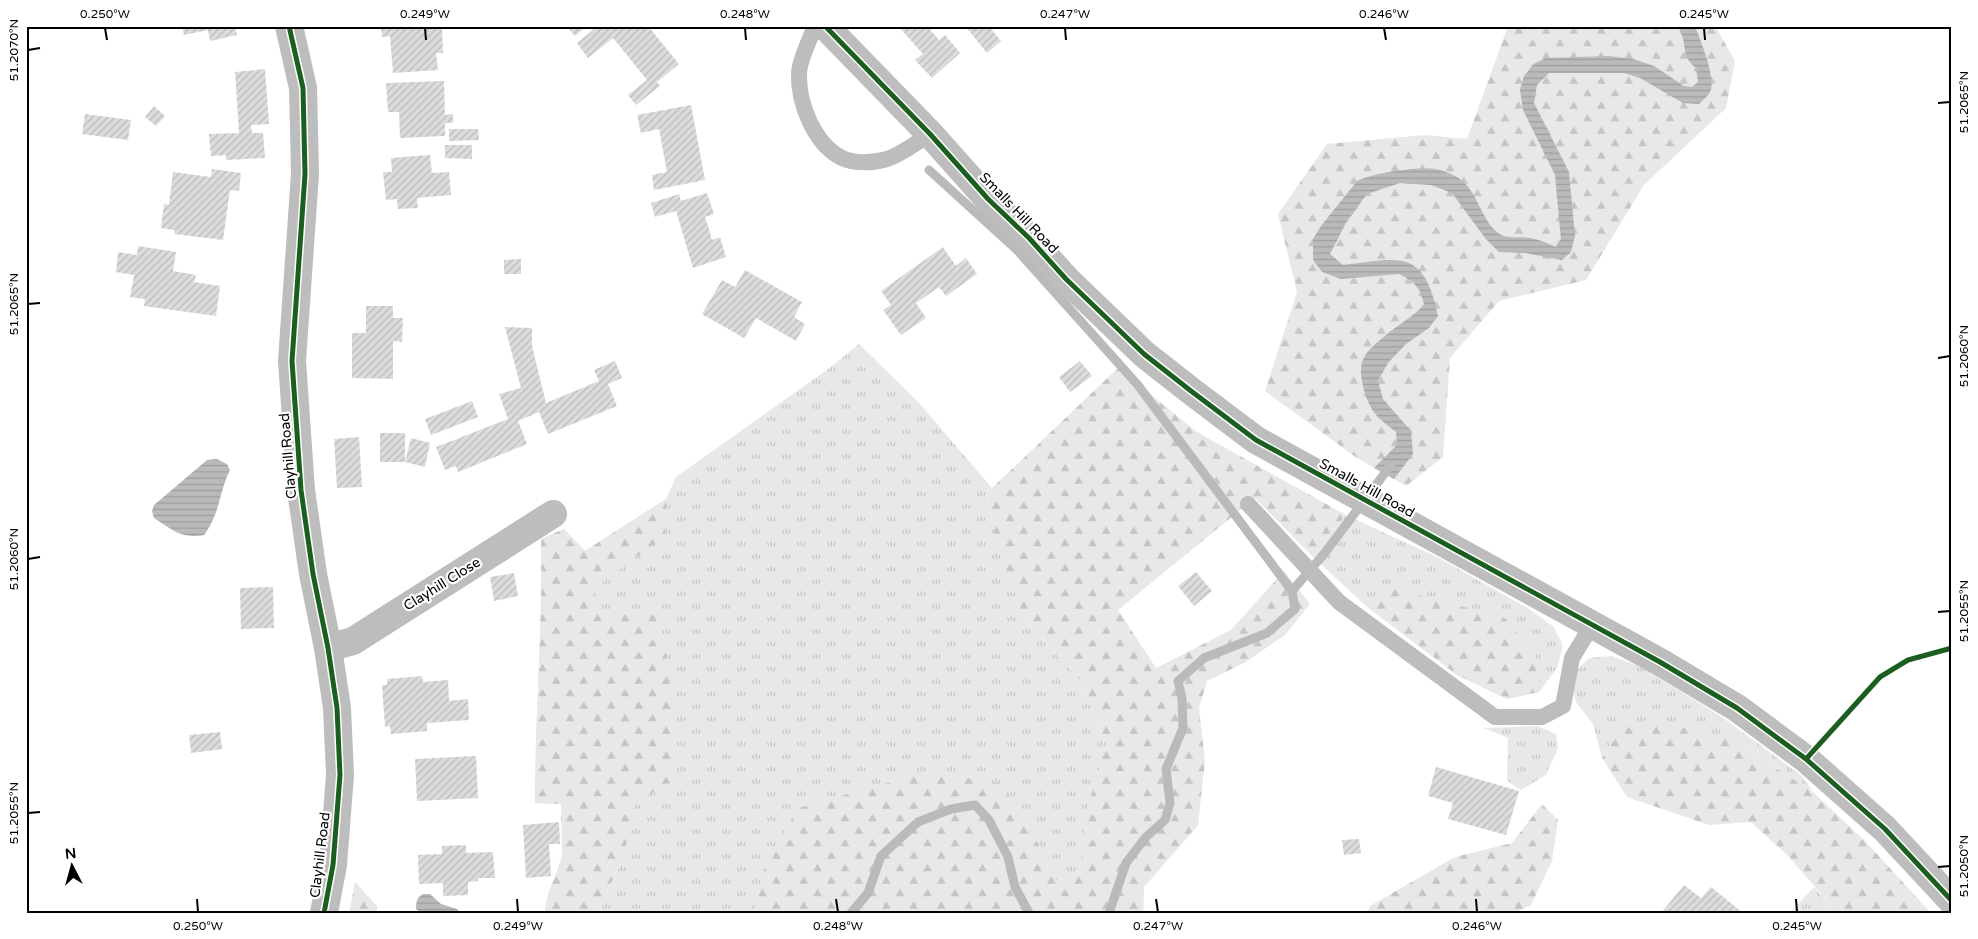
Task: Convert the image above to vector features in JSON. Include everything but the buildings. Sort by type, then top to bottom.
[{"type":"street","name":"Clayhill Road","points":[[289,26],[303,88],[305,174],[292,361],[301,490],[313,574],[328,648],[337,708],[340,775],[333,865],[324,913]]},
{"type":"street","name":"Smalls Hill Road","points":[[825,26],[930,134],[1066,279],[1144,354],[1256,440],[1660,662],[1737,708],[1806,759],[1885,829],[1952,901]]},
{"type":"street","name":"Clayhill Close","points":[[328,648],[353,641],[553,514]]},
{"type":"lane","points":[[815,26],[799,71],[800,91],[803,108],[811,126],[825,144],[842,158],[861,162],[887,159],[930,134]]},
{"type":"lane","points":[[1248,504],[1339,602],[1495,718],[1542,716],[1563,706],[1572,658],[1592,625]]},
{"type":"green space","points":[[1508,26],[1715,26],[1735,61],[1726,108],[1644,185],[1586,280],[1499,301],[1450,358],[1443,457],[1406,486],[1357,458],[1265,391],[1297,292],[1278,214],[1327,144],[1425,135],[1467,139]]},
{"type":"green space","points":[[859,344],[919,403],[992,488],[987,503],[1025,620],[1083,683],[1106,744],[1198,825],[1144,887],[1143,913],[596,913],[622,861],[562,853],[561,804],[535,803],[541,539],[564,529],[585,551],[666,499],[676,477],[831,367]]},
{"type":"green space","points":[[1118,368],[1197,432],[1346,515],[1312,556],[1255,498],[1118,610],[1156,668],[1231,630],[1284,571],[1310,604],[1285,635],[1244,663],[1207,681],[1199,708],[1205,761],[1198,825],[1144,887],[1143,913],[754,913],[765,865],[798,808],[930,771],[1000,784],[1037,842],[1056,881],[1080,872],[1085,817],[1106,744],[1083,683],[1025,620],[1000,553],[987,503],[992,488]]},
{"type":"green space","points":[[666,499],[665,536],[595,588],[594,613],[657,611],[669,669],[674,779],[637,803],[622,861],[596,913],[545,913],[549,891],[562,854],[563,835],[561,804],[535,803],[541,539],[564,529],[585,551]]},
{"type":"green space","points":[[1346,515],[1439,558],[1526,607],[1554,627],[1563,646],[1557,668],[1539,692],[1507,699],[1457,675],[1366,606],[1312,556]]},
{"type":"green space","points":[[1385,586],[1505,618],[1541,664],[1539,692],[1507,699],[1457,675],[1366,606]]},
{"type":"green space","points":[[1612,656],[1641,667],[1719,715],[1802,776],[1813,792],[1732,740],[1619,729],[1602,758],[1593,724],[1576,702],[1572,688],[1576,671],[1589,658]]},
{"type":"green space","points":[[1660,721],[1732,740],[1813,792],[1866,842],[1931,913],[1838,913],[1789,857],[1751,822],[1709,825],[1627,797],[1602,758],[1619,729]]},
{"type":"green space","points":[[1538,726],[1556,734],[1558,748],[1546,775],[1521,790],[1507,781],[1508,738],[1484,728]]},
{"type":"green space","points":[[1542,804],[1558,820],[1552,861],[1531,905],[1515,913],[1367,913],[1370,906],[1455,857],[1512,843]]},
{"type":"green space","points":[[355,882],[377,906],[377,913],[349,913]]},
{"type":"green space","points":[[1814,887],[1838,913],[1790,913]]},
{"type":"shaded area","points":[[1677,26],[1695,26],[1710,69],[1712,86],[1709,94],[1699,104],[1683,103],[1640,78],[1624,73],[1549,73],[1537,85],[1534,103],[1569,172],[1575,236],[1571,252],[1562,260],[1525,253],[1499,252],[1485,238],[1452,193],[1431,185],[1400,183],[1367,194],[1346,223],[1330,254],[1343,265],[1380,260],[1407,262],[1417,268],[1425,278],[1438,316],[1429,328],[1406,344],[1388,363],[1378,381],[1383,399],[1411,431],[1413,454],[1394,479],[1374,468],[1397,445],[1396,432],[1378,417],[1370,406],[1362,384],[1362,362],[1375,344],[1424,304],[1420,291],[1412,281],[1399,274],[1341,279],[1322,272],[1313,260],[1313,239],[1321,226],[1357,181],[1374,175],[1422,168],[1440,170],[1463,181],[1473,193],[1489,223],[1498,233],[1510,237],[1527,237],[1556,247],[1561,240],[1555,175],[1523,110],[1520,90],[1524,76],[1535,63],[1546,58],[1609,56],[1633,59],[1654,66],[1684,86],[1692,87],[1698,82],[1696,68],[1687,58],[1683,38]]},
{"type":"shaded area","points":[[217,459],[227,464],[230,470],[213,519],[204,535],[183,535],[154,518],[152,511],[154,505],[207,460]]},
{"type":"shaded area","points":[[423,894],[430,894],[441,904],[457,909],[460,913],[421,913],[416,909],[416,904],[418,898]]},
{"type":"waterway","points":[[929,170],[1017,250],[1137,384],[1292,591]]},
{"type":"waterway","points":[[1109,913],[1126,863],[1146,837],[1165,820],[1170,803],[1166,769],[1183,728],[1182,698],[1178,681],[1204,658],[1267,633],[1295,609],[1292,591],[1324,554],[1391,465]]},
{"type":"waterway","points":[[851,913],[868,893],[881,856],[918,822],[951,809],[975,805],[989,820],[1008,857],[1015,887],[1029,913]]},
{"type":"cycle path","points":[[289,26],[303,88],[305,174],[292,361],[301,490],[313,574],[328,648],[337,708],[340,775],[333,865],[324,913]]},
{"type":"cycle path","points":[[825,26],[930,134],[988,199],[1029,238],[1066,279],[1144,354],[1191,391],[1256,440],[1660,662],[1737,708],[1806,759],[1885,829],[1952,901]]},
{"type":"cycle path","points":[[1806,759],[1880,677],[1908,660],[1952,648]]}]
